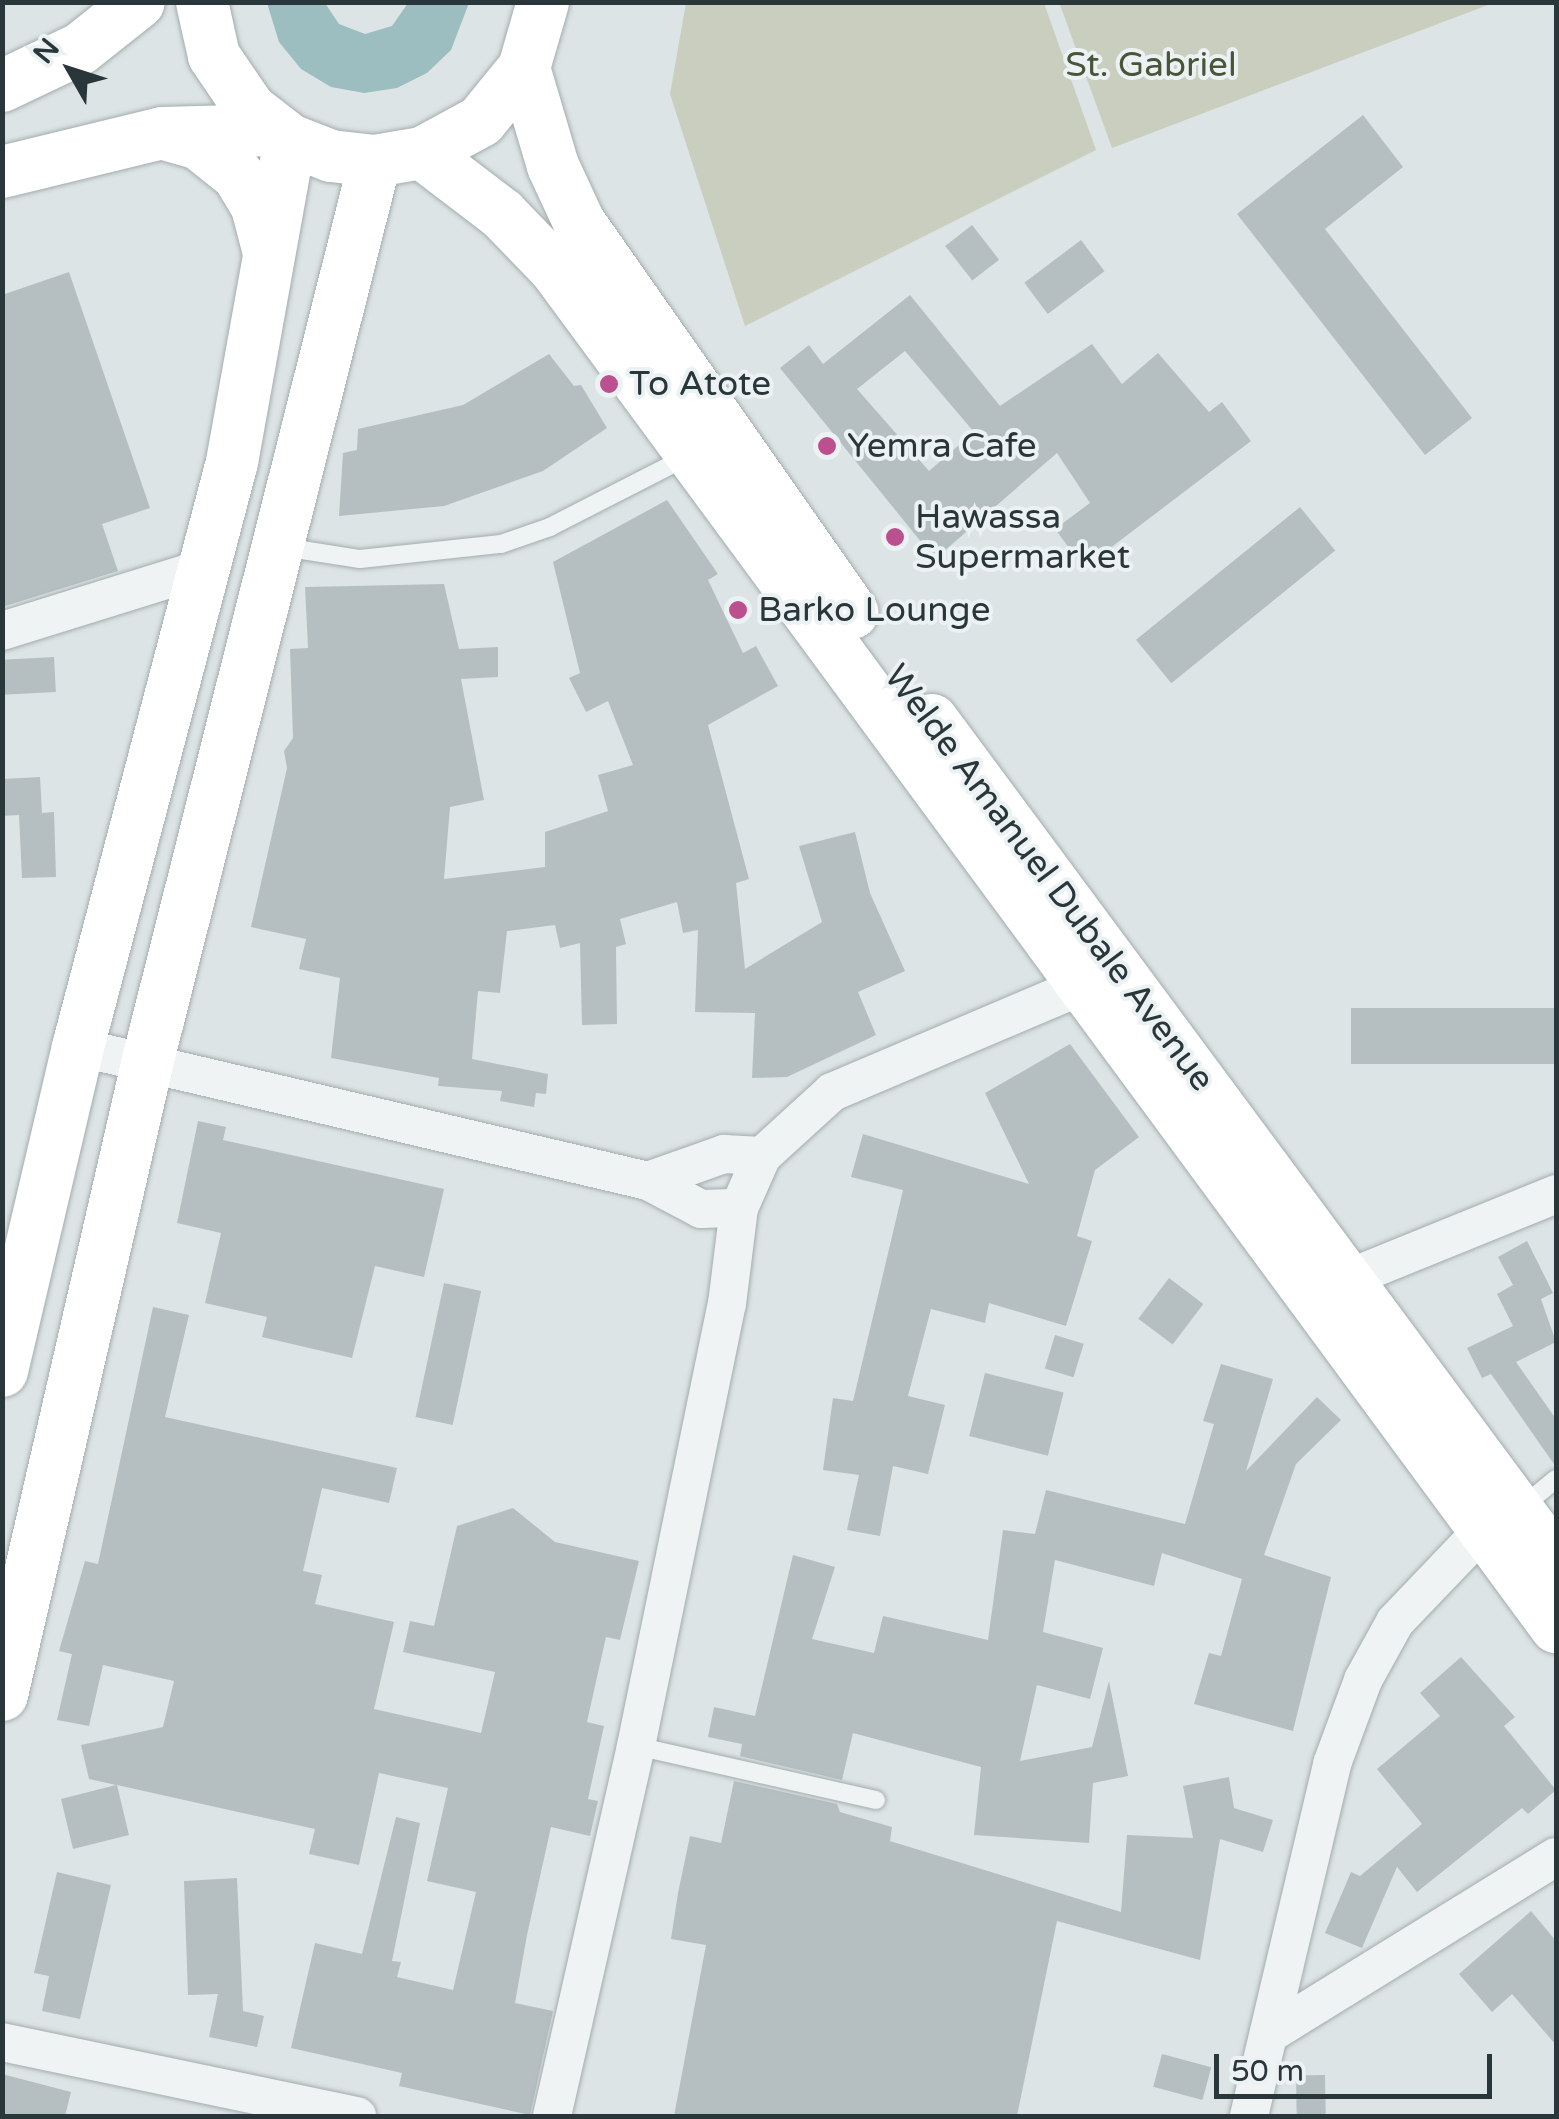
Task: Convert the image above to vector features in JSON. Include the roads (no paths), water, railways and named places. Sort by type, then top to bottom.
[{"type":"main road","points":[[2,86],[80,49],[139,2]]},
{"type":"main road","points":[[202,2],[214,56],[230,84],[282,135],[331,156],[398,157],[481,121],[524,68],[543,2]]},
{"type":"main road","name":"Welde Amanuel Dubale Avenue","points":[[524,68],[553,166],[578,222],[830,583],[1520,1506],[1556,1562]]},
{"type":"main road","points":[[2,172],[162,133],[282,135]]},
{"type":"main road","points":[[162,133],[199,144],[238,176],[256,207],[271,263]]},
{"type":"main road","points":[[2,1370],[78,1047],[204,568],[271,263],[282,135]]},
{"type":"main road","points":[[398,157],[502,214],[556,270],[1082,986],[1520,1506],[1556,1627]]},
{"type":"main road","points":[[2,1694],[148,1060],[277,545],[398,157]]},
{"type":"street","points":[[2,630],[204,568]]},
{"type":"street","points":[[552,2116],[636,1746],[727,1304],[739,1208],[762,1156],[832,1092],[1082,986]]},
{"type":"street","points":[[78,1047],[148,1060],[648,1181],[701,1209],[739,1208]]},
{"type":"street","points":[[648,1181],[724,1154],[762,1156]]},
{"type":"street","points":[[1347,1279],[1556,1194]]},
{"type":"street","points":[[1250,2116],[1332,1764],[1363,1680],[1395,1622],[1520,1506]]},
{"type":"street","points":[[1269,2034],[1556,1858]]},
{"type":"street","points":[[2,2042],[356,2116]]},
{"type":"lane","points":[[277,545],[360,559],[501,544],[550,527],[691,454]]},
{"type":"lane","points":[[636,1746],[876,1800]]},
{"type":"water","points":[[267,3],[325,3],[339,24],[365,34],[392,26],[408,3],[469,3],[451,50],[427,73],[397,88],[364,93],[331,87],[301,69],[279,42]]},
{"type":"place","name":"To Atote","points":[[609,384]]},
{"type":"place","name":"Yemra Cafe","points":[[827,446]]},
{"type":"place","name":"Hawassa Supermarket","points":[[895,537]]},
{"type":"place","name":"Barko Lounge","points":[[738,610]]},
{"type":"park label","name":"St. Gabriel","points":[[1151,65]]}]
